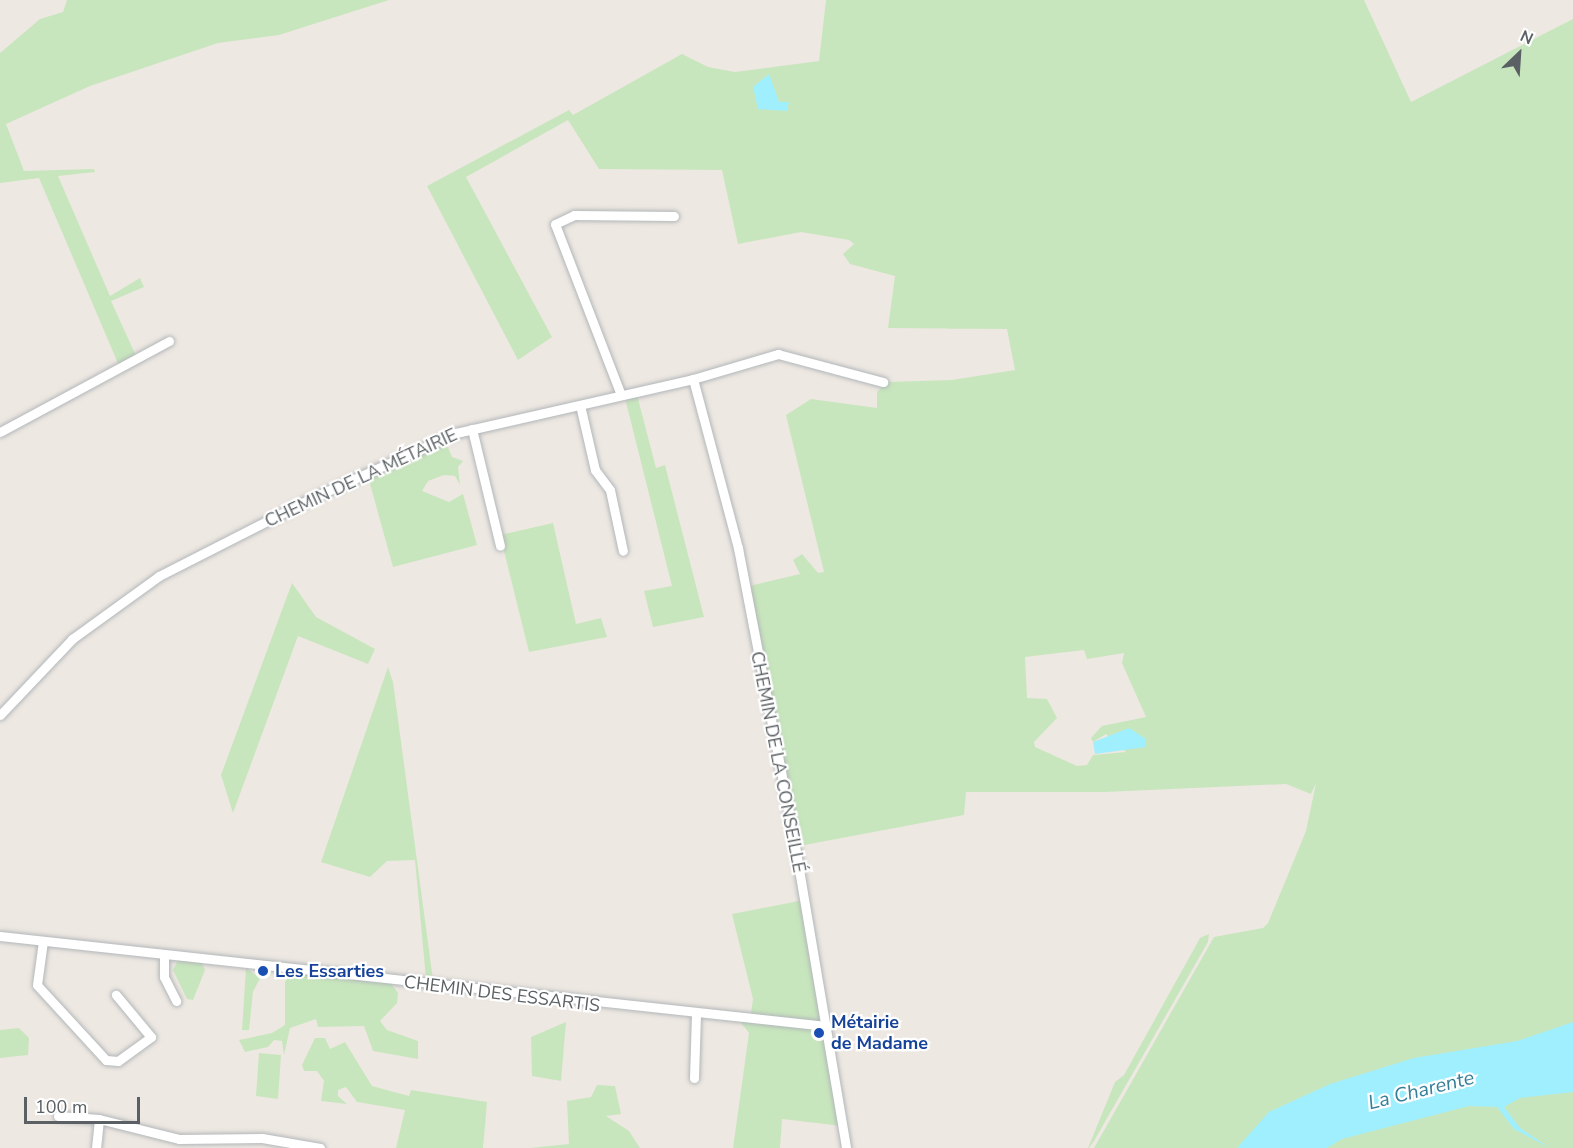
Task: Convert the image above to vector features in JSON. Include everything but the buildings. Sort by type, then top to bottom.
[{"type":"street","points":[[621,395],[555,224],[574,215],[674,216]]},
{"type":"street","points":[[0,432],[169,340]]},
{"type":"street","name":"CHEMIN DE LA MÉTAIRIE","points":[[0,715],[72,639],[159,576],[312,498],[472,429],[693,379],[778,354],[883,382]]},
{"type":"street","name":"CHEMIN DE LA CONSEILLÉ","points":[[693,379],[738,548],[826,1026],[846,1148]]},
{"type":"street","points":[[580,405],[595,470],[610,490],[623,551]]},
{"type":"street","points":[[472,429],[501,546]]},
{"type":"street","name":"CHEMIN DES ESSARTIS","points":[[0,936],[696,1016],[826,1026]]},
{"type":"street","points":[[42,941],[37,985],[106,1060],[126,1057],[151,1037],[116,995]]},
{"type":"street","points":[[164,955],[164,976],[176,1001]]},
{"type":"street","points":[[694,1078],[696,1016]]},
{"type":"street","points":[[58,1116],[99,1119],[178,1143],[262,1143],[321,1148]]},
{"type":"street","points":[[96,1148],[99,1119]]},
{"type":"green space","points":[[67,0],[389,0],[279,35],[218,43],[90,86],[6,124],[24,171],[94,169],[95,172],[58,176],[110,296],[140,278],[144,287],[111,301],[137,358],[120,368],[39,178],[0,183],[0,53],[40,19],[63,12]]},
{"type":"green space","points":[[826,0],[1364,0],[1411,102],[1573,19],[1573,1148],[1094,1148],[1214,937],[1263,928],[1268,923],[1306,831],[1316,783],[1311,794],[1286,784],[1105,792],[966,792],[964,815],[799,846],[745,587],[800,574],[793,560],[802,554],[818,573],[824,572],[786,415],[811,399],[877,408],[877,392],[887,382],[952,380],[1015,370],[1007,329],[888,328],[895,276],[850,264],[843,254],[854,244],[849,240],[801,232],[738,244],[722,170],[599,169],[568,120],[466,177],[552,337],[518,360],[427,186],[569,110],[573,115],[682,54],[708,67],[735,72],[819,61]],"holes":[[[1084,650],[1087,659],[1124,653],[1122,663],[1146,717],[1102,726],[1091,738],[1093,742],[1106,734],[1126,752],[1093,755],[1087,765],[1077,766],[1035,747],[1034,742],[1057,718],[1047,699],[1027,698],[1025,657]]]},
{"type":"green space","points":[[637,395],[656,468],[665,465],[704,617],[653,627],[644,591],[672,586],[625,398]]},
{"type":"green space","points":[[444,438],[452,457],[463,461],[458,467],[460,485],[455,476],[444,475],[428,481],[422,491],[449,502],[463,494],[477,545],[393,567],[367,473]]},
{"type":"green space","points":[[553,523],[576,624],[601,618],[607,637],[529,652],[500,535]]},
{"type":"green space","points":[[292,583],[316,617],[375,649],[368,664],[298,636],[233,813],[221,775]]},
{"type":"green space","points":[[388,667],[393,682],[433,980],[426,979],[415,860],[387,861],[370,877],[321,862]]},
{"type":"green space","points":[[804,900],[842,1126],[782,1119],[780,1148],[733,1148],[749,1033],[738,1019],[750,1020],[753,999],[732,914]]},
{"type":"green space","points":[[1209,934],[1208,942],[1088,1148],[1115,1082],[1124,1075],[1200,938]]},
{"type":"green space","points":[[180,956],[201,961],[205,970],[193,1000],[187,999],[173,970]]},
{"type":"green space","points":[[246,968],[260,978],[253,992],[249,1030],[242,1030]]},
{"type":"green space","points":[[291,973],[386,976],[398,993],[397,1003],[380,1021],[387,1030],[418,1041],[418,1059],[373,1051],[364,1026],[318,1027],[316,1019],[290,1028],[284,1055],[282,1041],[274,1040],[268,1047],[245,1052],[239,1040],[272,1033],[285,1025],[285,982]]},
{"type":"green space","points":[[566,1022],[561,1081],[532,1076],[531,1037]]},
{"type":"green space","points":[[19,1028],[29,1038],[28,1055],[0,1058],[0,1030]]},
{"type":"green space","points":[[315,1038],[325,1038],[330,1049],[345,1042],[372,1086],[409,1096],[411,1090],[487,1102],[483,1148],[396,1148],[405,1110],[357,1102],[346,1087],[338,1090],[338,1096],[347,1104],[321,1101],[324,1081],[317,1071],[304,1071],[302,1065]]},
{"type":"green space","points":[[259,1053],[281,1055],[278,1099],[256,1096]]},
{"type":"green space","points":[[597,1085],[615,1086],[621,1114],[606,1116],[629,1131],[640,1148],[530,1148],[569,1144],[567,1101],[591,1097]]},
{"type":"water","points":[[769,74],[779,102],[789,102],[787,111],[758,109],[753,87]]},
{"type":"water","points":[[1129,728],[1146,739],[1146,747],[1095,754],[1093,742]]},
{"type":"water","name":"La Charente","points":[[1573,1022],[1573,1092],[1520,1098],[1504,1107],[1520,1128],[1550,1148],[1514,1129],[1497,1107],[1469,1106],[1342,1139],[1327,1148],[1237,1148],[1269,1112],[1330,1084],[1414,1058],[1517,1041]]},
{"type":"place","name":"Les Essarties","points":[[263,971]]},
{"type":"place","name":"Métairie de Madame","points":[[819,1033]]}]
